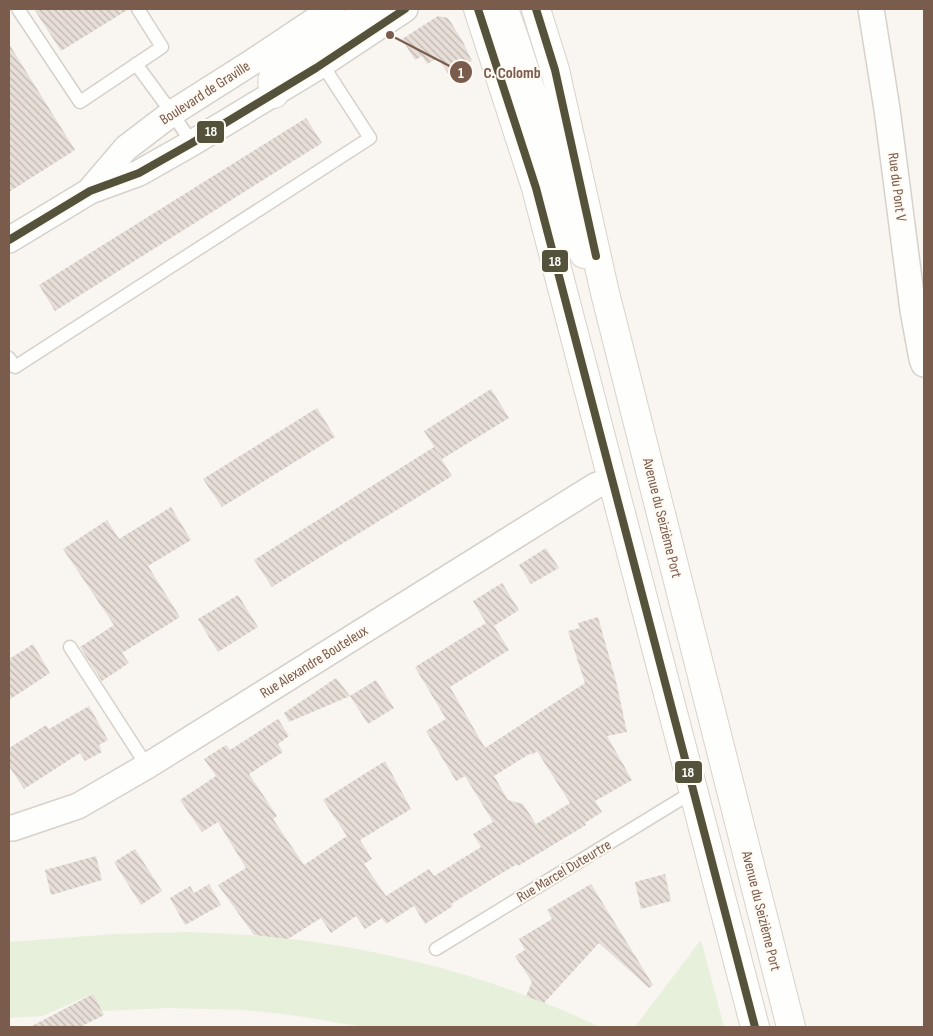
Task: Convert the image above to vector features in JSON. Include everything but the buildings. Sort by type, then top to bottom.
[{"type":"main road","points":[[274,94],[272,84],[274,73],[280,67],[374,9]]},
{"type":"main road","points":[[478,9],[536,188],[755,1027]]},
{"type":"main road","points":[[504,9],[530,85],[562,203],[575,236],[604,293]]},
{"type":"main road","name":"Avenue du Seizième Port","points":[[536,9],[555,70],[604,293],[791,1027]]},
{"type":"main road","points":[[555,9],[555,70]]},
{"type":"street","name":"Boulevard de Graville","points":[[90,191],[126,148],[172,113],[332,9]]},
{"type":"street","name":"Boulevard de Graville","points":[[9,240],[90,191],[138,172],[192,143],[322,64],[405,9]]},
{"type":"street","name":"Rue du Pont V","points":[[871,9],[887,110],[913,310],[924,364]]},
{"type":"street","name":"Rue Alexandre Bouteleux","points":[[9,828],[78,806],[147,766],[595,486],[612,480]]},
{"type":"lane","points":[[18,9],[80,102],[162,47],[138,9]]},
{"type":"lane","points":[[136,64],[192,143]]},
{"type":"lane","points":[[9,358],[15,367],[370,138],[322,64]]},
{"type":"lane","points":[[70,647],[147,766]]},
{"type":"lane","name":"Rue Marcel Duteurtre","points":[[436,950],[681,799],[694,795]]},
{"type":"green space","points":[[188,932],[288,939],[393,956],[464,975],[533,998],[600,1027],[364,1027],[292,1015],[243,1010],[169,1008],[102,1011],[92,994],[43,1016],[9,1018],[9,942],[115,934]]},
{"type":"green space","points":[[701,940],[724,1027],[635,1027]]},
{"type":"transit line","name":"18","points":[[9,240],[90,191],[139,173],[192,143],[316,68],[405,9]]},
{"type":"transit line","name":"18","points":[[478,9],[536,188],[755,1027]]},
{"type":"transit line","name":"18","points":[[536,9],[555,70],[596,256]]},
{"type":"place","name":"C. Colomb","points":[[390,35]]}]
